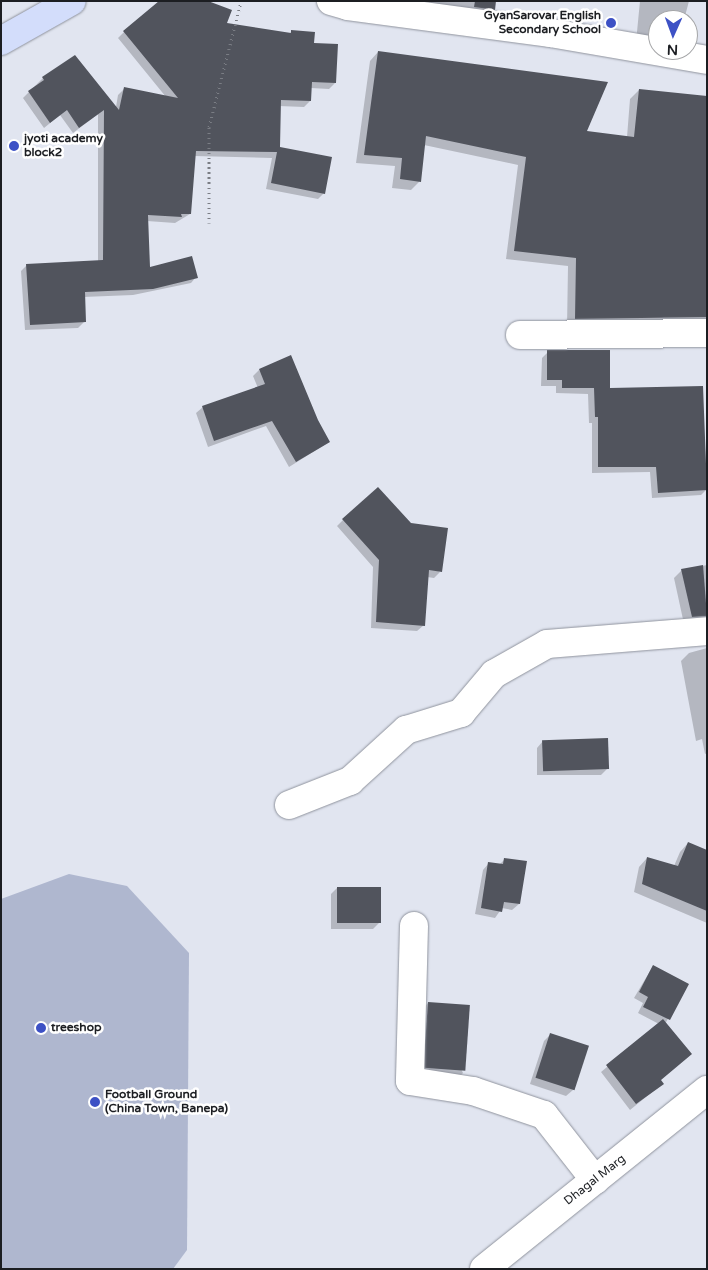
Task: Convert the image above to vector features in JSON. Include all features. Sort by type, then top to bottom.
[{"type":"main road","points":[[1,41],[72,1]]},
{"type":"street","points":[[331,1],[348,6],[551,33],[707,60]]},
{"type":"street","points":[[520,335],[707,333]]},
{"type":"street","points":[[288,805],[350,781],[406,730],[460,712],[494,674],[547,644],[707,631]]},
{"type":"street","points":[[414,926],[410,1081],[473,1091],[544,1115],[595,1180]]},
{"type":"street","name":"Dhagal Marg","points":[[484,1269],[707,1090]]},
{"type":"path","points":[[209,223],[209,127],[241,1]]},
{"type":"shaded area","name":"Football Ground (China Town, Banepa)","points":[[69,874],[127,886],[189,953],[187,1250],[173,1269],[1,1269],[1,899]]},
{"type":"building","points":[[159,1],[208,1],[232,10],[227,23],[291,33],[291,30],[315,32],[314,43],[338,44],[336,83],[312,82],[311,101],[281,100],[280,147],[332,157],[325,194],[271,183],[277,152],[196,151],[191,214],[181,214],[182,217],[148,215],[150,267],[192,256],[198,278],[153,289],[85,292],[86,322],[30,325],[26,264],[103,260],[104,110],[79,128],[67,110],[50,123],[28,91],[44,80],[42,77],[75,55],[119,110],[124,87],[178,98],[123,31]]},
{"type":"building","points":[[475,1],[496,1],[495,10],[474,7]]},
{"type":"building","points":[[378,51],[608,82],[587,131],[634,137],[639,89],[707,96],[707,317],[575,319],[576,258],[514,251],[526,157],[426,136],[421,182],[400,179],[402,158],[364,155]]},
{"type":"building","points":[[547,350],[610,350],[610,388],[703,386],[707,490],[658,493],[656,467],[598,467],[598,417],[595,417],[594,388],[562,388],[562,380],[547,380]]},
{"type":"building","points":[[291,355],[318,420],[330,442],[296,462],[272,421],[214,441],[202,406],[265,384],[259,369]]},
{"type":"building","points":[[378,487],[411,523],[448,528],[442,572],[429,570],[425,626],[376,622],[379,560],[342,519]]},
{"type":"building","points":[[703,565],[707,616],[692,617],[681,569]]},
{"type":"building","points":[[608,738],[609,769],[543,771],[542,740]]},
{"type":"building","points":[[688,842],[707,850],[707,911],[642,884],[647,857],[678,866]]},
{"type":"building","points":[[504,858],[527,861],[520,904],[504,902],[502,912],[481,908],[488,862],[503,864]]},
{"type":"building","points":[[337,887],[381,887],[381,923],[337,923]]},
{"type":"building","points":[[653,965],[689,984],[670,1020],[643,1007],[648,997],[639,992]]},
{"type":"building","points":[[428,1002],[470,1005],[465,1071],[423,1068]]},
{"type":"building","points":[[663,1019],[692,1054],[661,1080],[664,1084],[636,1104],[606,1065]]},
{"type":"building","points":[[550,1033],[589,1046],[574,1090],[535,1078]]},
{"type":"place","name":"GyanSarovar English Secondary School","points":[[611,23]]},
{"type":"place","name":"jyoti academy block2","points":[[14,146]]},
{"type":"place","name":"treeshop","points":[[41,1028]]},
{"type":"place","name":"Football Ground (China Town, Banepa)","points":[[95,1102]]}]
